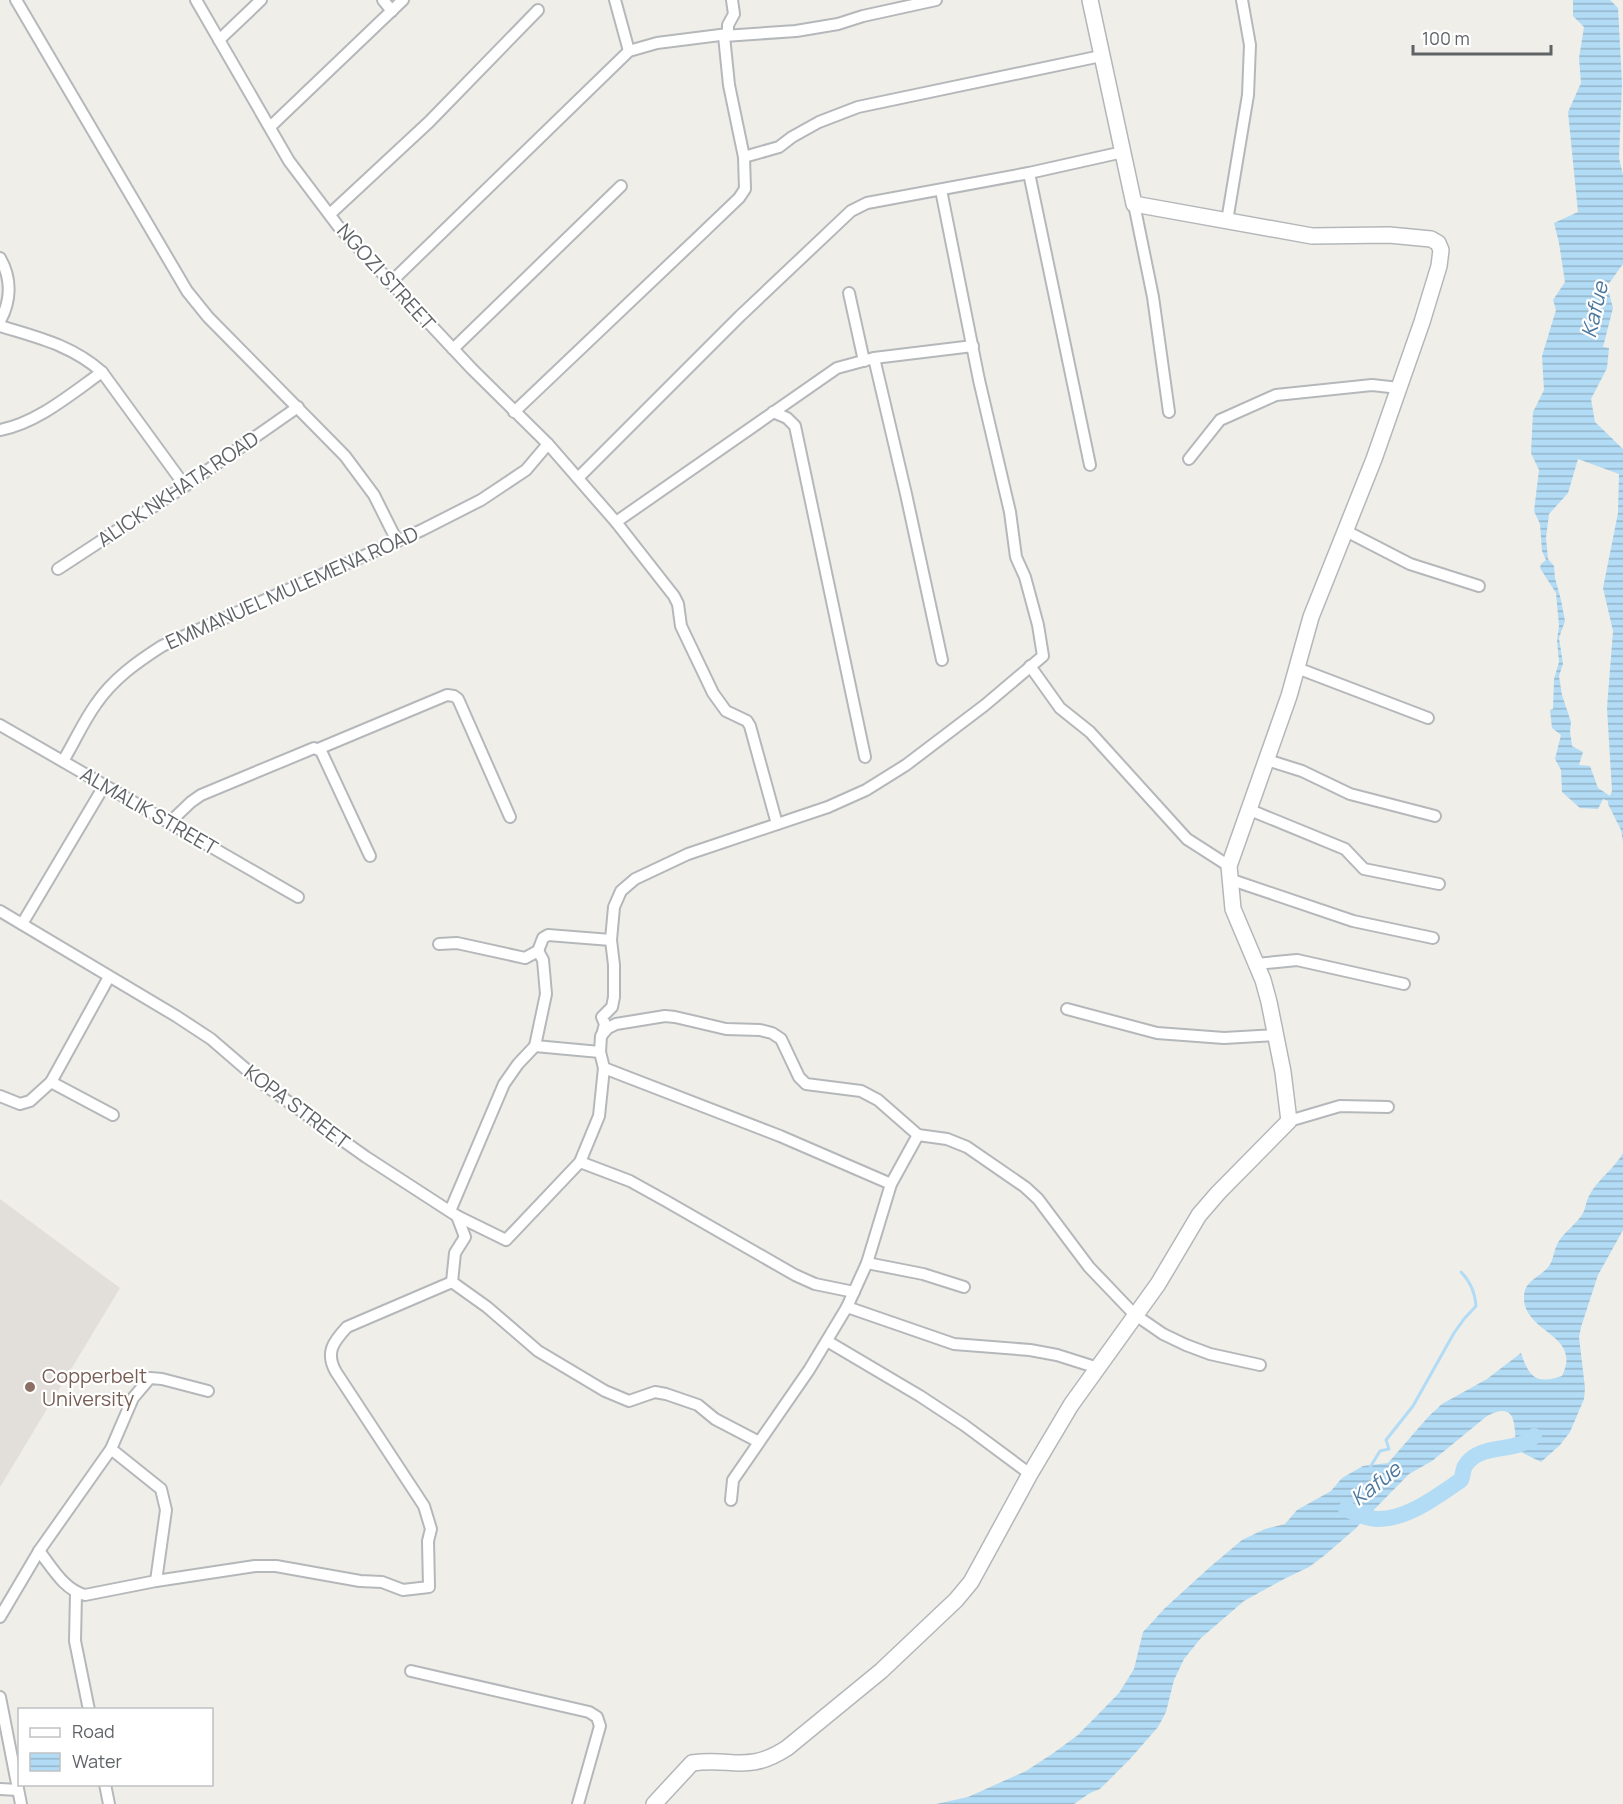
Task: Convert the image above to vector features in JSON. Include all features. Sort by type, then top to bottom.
[{"type":"street","points":[[16,0],[187,291],[208,317],[345,456],[374,495],[397,541]]},
{"type":"street","name":"NGOZI STREET","points":[[196,0],[289,161],[330,214],[390,283],[514,412],[548,444],[616,522],[674,596],[678,604],[681,626],[713,693],[726,711],[747,721],[750,726],[777,824]]},
{"type":"street","points":[[219,40],[261,0]]},
{"type":"street","points":[[383,0],[392,10]]},
{"type":"street","points":[[270,127],[403,0]]},
{"type":"street","points":[[615,0],[629,51]]},
{"type":"street","points":[[514,412],[739,198],[745,189],[744,158],[729,85],[726,35],[734,14],[732,0]]},
{"type":"street","points":[[390,283],[629,51],[657,43],[726,35],[796,31],[838,24],[863,16],[936,0]]},
{"type":"street","points":[[1090,0],[1153,297],[1169,412]]},
{"type":"street","points":[[1227,221],[1248,95],[1250,45],[1242,0]]},
{"type":"street","points":[[330,214],[429,122],[538,10]]},
{"type":"street","points":[[744,158],[769,151],[819,122],[858,107],[1101,56]]},
{"type":"street","points":[[578,478],[740,316],[851,211],[867,203],[1029,173],[1123,152]]},
{"type":"street","points":[[1029,173],[1090,465]]},
{"type":"street","points":[[453,349],[621,186]]},
{"type":"street","points":[[854,1292],[815,1284],[795,1275],[630,1181],[580,1162],[599,1116],[604,1068],[600,1052],[601,1036],[605,1024],[602,1017],[612,1007],[614,997],[611,940],[614,907],[621,891],[635,879],[688,854],[828,807],[876,784],[906,765],[985,705],[1043,656],[1025,577],[1016,557],[1010,512],[941,190]]},
{"type":"street","points":[[1134,204],[1312,236],[1389,235],[1425,238],[1438,243],[1440,250],[1435,283],[1400,388],[1311,616],[1297,668],[1229,872],[1233,909],[1263,980],[1276,1035],[1289,1121]]},
{"type":"street","points":[[0,258],[10,283],[7,308],[0,321]]},
{"type":"street","points":[[849,293],[906,494],[942,660]]},
{"type":"street","points":[[0,326],[69,348],[86,358],[102,372],[185,486]]},
{"type":"street","points":[[616,522],[837,368],[869,360],[973,346]]},
{"type":"street","points":[[0,430],[16,427],[102,372]]},
{"type":"street","points":[[1189,459],[1220,420],[1276,394],[1372,385],[1400,388]]},
{"type":"street","name":"ALICK NKHATA ROAD","points":[[58,569],[185,486],[298,407]]},
{"type":"street","points":[[773,412],[787,418],[795,426],[865,758]]},
{"type":"street","name":"EMMANUEL MULEMENA ROAD","points":[[63,761],[96,704],[136,662],[162,646],[397,541],[471,505],[526,470],[548,444]]},
{"type":"street","points":[[1346,531],[1410,564],[1479,586]]},
{"type":"street","points":[[1029,666],[1060,708],[1090,732],[1177,830],[1229,872],[1343,918],[1433,939]]},
{"type":"street","points":[[1297,668],[1428,718]]},
{"type":"street","points":[[169,823],[201,795],[310,748],[318,749],[447,696],[454,696],[458,699],[510,817]]},
{"type":"street","name":"ALMALIK STREET","points":[[0,725],[298,897]]},
{"type":"street","points":[[318,749],[321,751],[370,856]]},
{"type":"street","points":[[1267,760],[1302,771],[1350,794],[1435,816]]},
{"type":"street","points":[[22,924],[104,786]]},
{"type":"street","points":[[1250,810],[1345,849],[1364,869],[1439,885]]},
{"type":"street","name":"KOPA STREET","points":[[0,911],[211,1040],[262,1083],[323,1128],[453,1213],[506,1240],[580,1162]]},
{"type":"street","points":[[439,944],[457,943],[525,958],[538,951],[543,938],[548,935],[611,940]]},
{"type":"street","points":[[452,1282],[455,1253],[465,1237],[453,1213],[504,1084],[535,1046],[546,994],[543,960],[538,951]]},
{"type":"street","points":[[1256,964],[1297,960],[1404,984]]},
{"type":"street","points":[[0,1096],[20,1104],[30,1101],[51,1083],[109,977]]},
{"type":"street","points":[[1067,1009],[1157,1033],[1224,1038],[1276,1035]]},
{"type":"street","points":[[601,1036],[608,1028],[616,1024],[665,1016],[726,1029],[772,1033],[781,1039],[799,1077],[806,1084],[861,1091],[878,1100],[918,1135],[947,1139],[967,1147],[1025,1187],[1038,1199],[1089,1267],[1134,1314],[1163,1334],[1210,1353],[1260,1365]]},
{"type":"street","points":[[535,1046],[600,1052]]},
{"type":"street","points":[[604,1068],[780,1136],[891,1184]]},
{"type":"street","points":[[51,1083],[113,1115]]},
{"type":"street","points":[[654,1804],[692,1763],[742,1764],[773,1757],[881,1671],[971,1582],[1071,1405],[1134,1314],[1158,1284],[1200,1215],[1225,1186],[1289,1121],[1340,1106],[1388,1107]]},
{"type":"street","points":[[731,1500],[733,1480],[827,1341],[847,1307],[867,1263],[891,1184],[918,1135]]},
{"type":"street","points":[[867,1263],[923,1274],[964,1287]]},
{"type":"street","points":[[452,1282],[486,1306],[538,1351],[605,1391],[629,1401],[655,1392],[666,1394],[698,1405],[715,1419],[759,1442]]},
{"type":"street","points":[[39,1551],[69,1588],[76,1593],[93,1594],[156,1581],[255,1566],[276,1566],[360,1581],[382,1582],[403,1590],[429,1587],[431,1529],[424,1506],[336,1372],[330,1362],[330,1352],[347,1327],[452,1282]]},
{"type":"street","points":[[847,1307],[954,1344],[1030,1350],[1057,1355],[1098,1368]]},
{"type":"street","points":[[827,1341],[920,1396],[1030,1474]]},
{"type":"street","points":[[0,1617],[39,1551],[111,1449],[133,1398],[150,1378],[208,1391]]},
{"type":"street","points":[[111,1449],[161,1489],[166,1510],[156,1581]]},
{"type":"street","points":[[76,1593],[75,1641],[89,1708]]},
{"type":"street","points":[[411,1671],[589,1712],[597,1718],[600,1725],[578,1804]]},
{"type":"street","points":[[0,1697],[21,1804]]},
{"type":"street","points":[[105,1786],[109,1804]]},
{"type":"street","points":[[0,1790],[18,1790]]},
{"type":"shaded area","name":"Copperbelt University","points":[[0,1199],[120,1288],[0,1487]]},
{"type":"water","name":"Kafue","points":[[1573,0],[1610,0],[1618,8],[1622,83],[1619,158],[1623,175],[1623,264],[1607,286],[1613,308],[1603,347],[1609,348],[1607,368],[1591,399],[1595,422],[1623,449],[1623,842],[1621,830],[1608,801],[1603,799],[1598,809],[1580,808],[1562,792],[1561,770],[1555,759],[1561,735],[1552,728],[1550,710],[1553,709],[1554,679],[1559,662],[1556,593],[1540,568],[1546,560],[1542,551],[1540,524],[1534,511],[1539,470],[1531,453],[1533,412],[1544,390],[1542,356],[1556,310],[1553,300],[1565,282],[1554,223],[1578,212],[1568,112],[1581,83],[1579,58],[1584,27],[1573,16]],"holes":[[[1578,459],[1619,474],[1618,513],[1603,588],[1613,631],[1607,708],[1612,791],[1610,796],[1598,788],[1590,766],[1579,765],[1583,752],[1572,746],[1571,722],[1562,695],[1559,676],[1563,664],[1559,638],[1565,621],[1554,566],[1548,559],[1546,538],[1549,514],[1568,493]]]},
{"type":"water","name":"Kafue","points":[[1623,1153],[1623,1230],[1598,1275],[1581,1327],[1579,1337],[1585,1388],[1584,1399],[1570,1432],[1560,1445],[1541,1462],[1517,1450],[1513,1419],[1510,1414],[1505,1411],[1487,1416],[1432,1461],[1409,1474],[1355,1529],[1325,1555],[1309,1567],[1244,1601],[1201,1638],[1184,1659],[1174,1680],[1166,1712],[1158,1727],[1100,1789],[1074,1804],[936,1804],[968,1797],[1026,1771],[1078,1735],[1119,1693],[1134,1669],[1143,1632],[1165,1608],[1242,1540],[1265,1529],[1285,1524],[1297,1510],[1331,1491],[1342,1478],[1363,1466],[1388,1463],[1442,1404],[1487,1379],[1521,1353],[1527,1368],[1535,1377],[1546,1380],[1562,1376],[1566,1362],[1565,1351],[1559,1342],[1532,1319],[1526,1309],[1525,1291],[1530,1283],[1549,1266],[1559,1241],[1584,1211],[1592,1190]]},
{"type":"waterway","name":"Kafue","points":[[1369,1469],[1380,1451],[1389,1449],[1386,1440],[1413,1406],[1454,1333],[1476,1306],[1472,1287],[1461,1272]]},
{"type":"waterway","name":"Kafue","points":[[1346,1509],[1377,1519],[1399,1516],[1432,1500],[1461,1480],[1464,1467],[1479,1454],[1518,1445],[1534,1436]]},
{"type":"place","name":"Copperbelt University","points":[[30,1387]]}]
